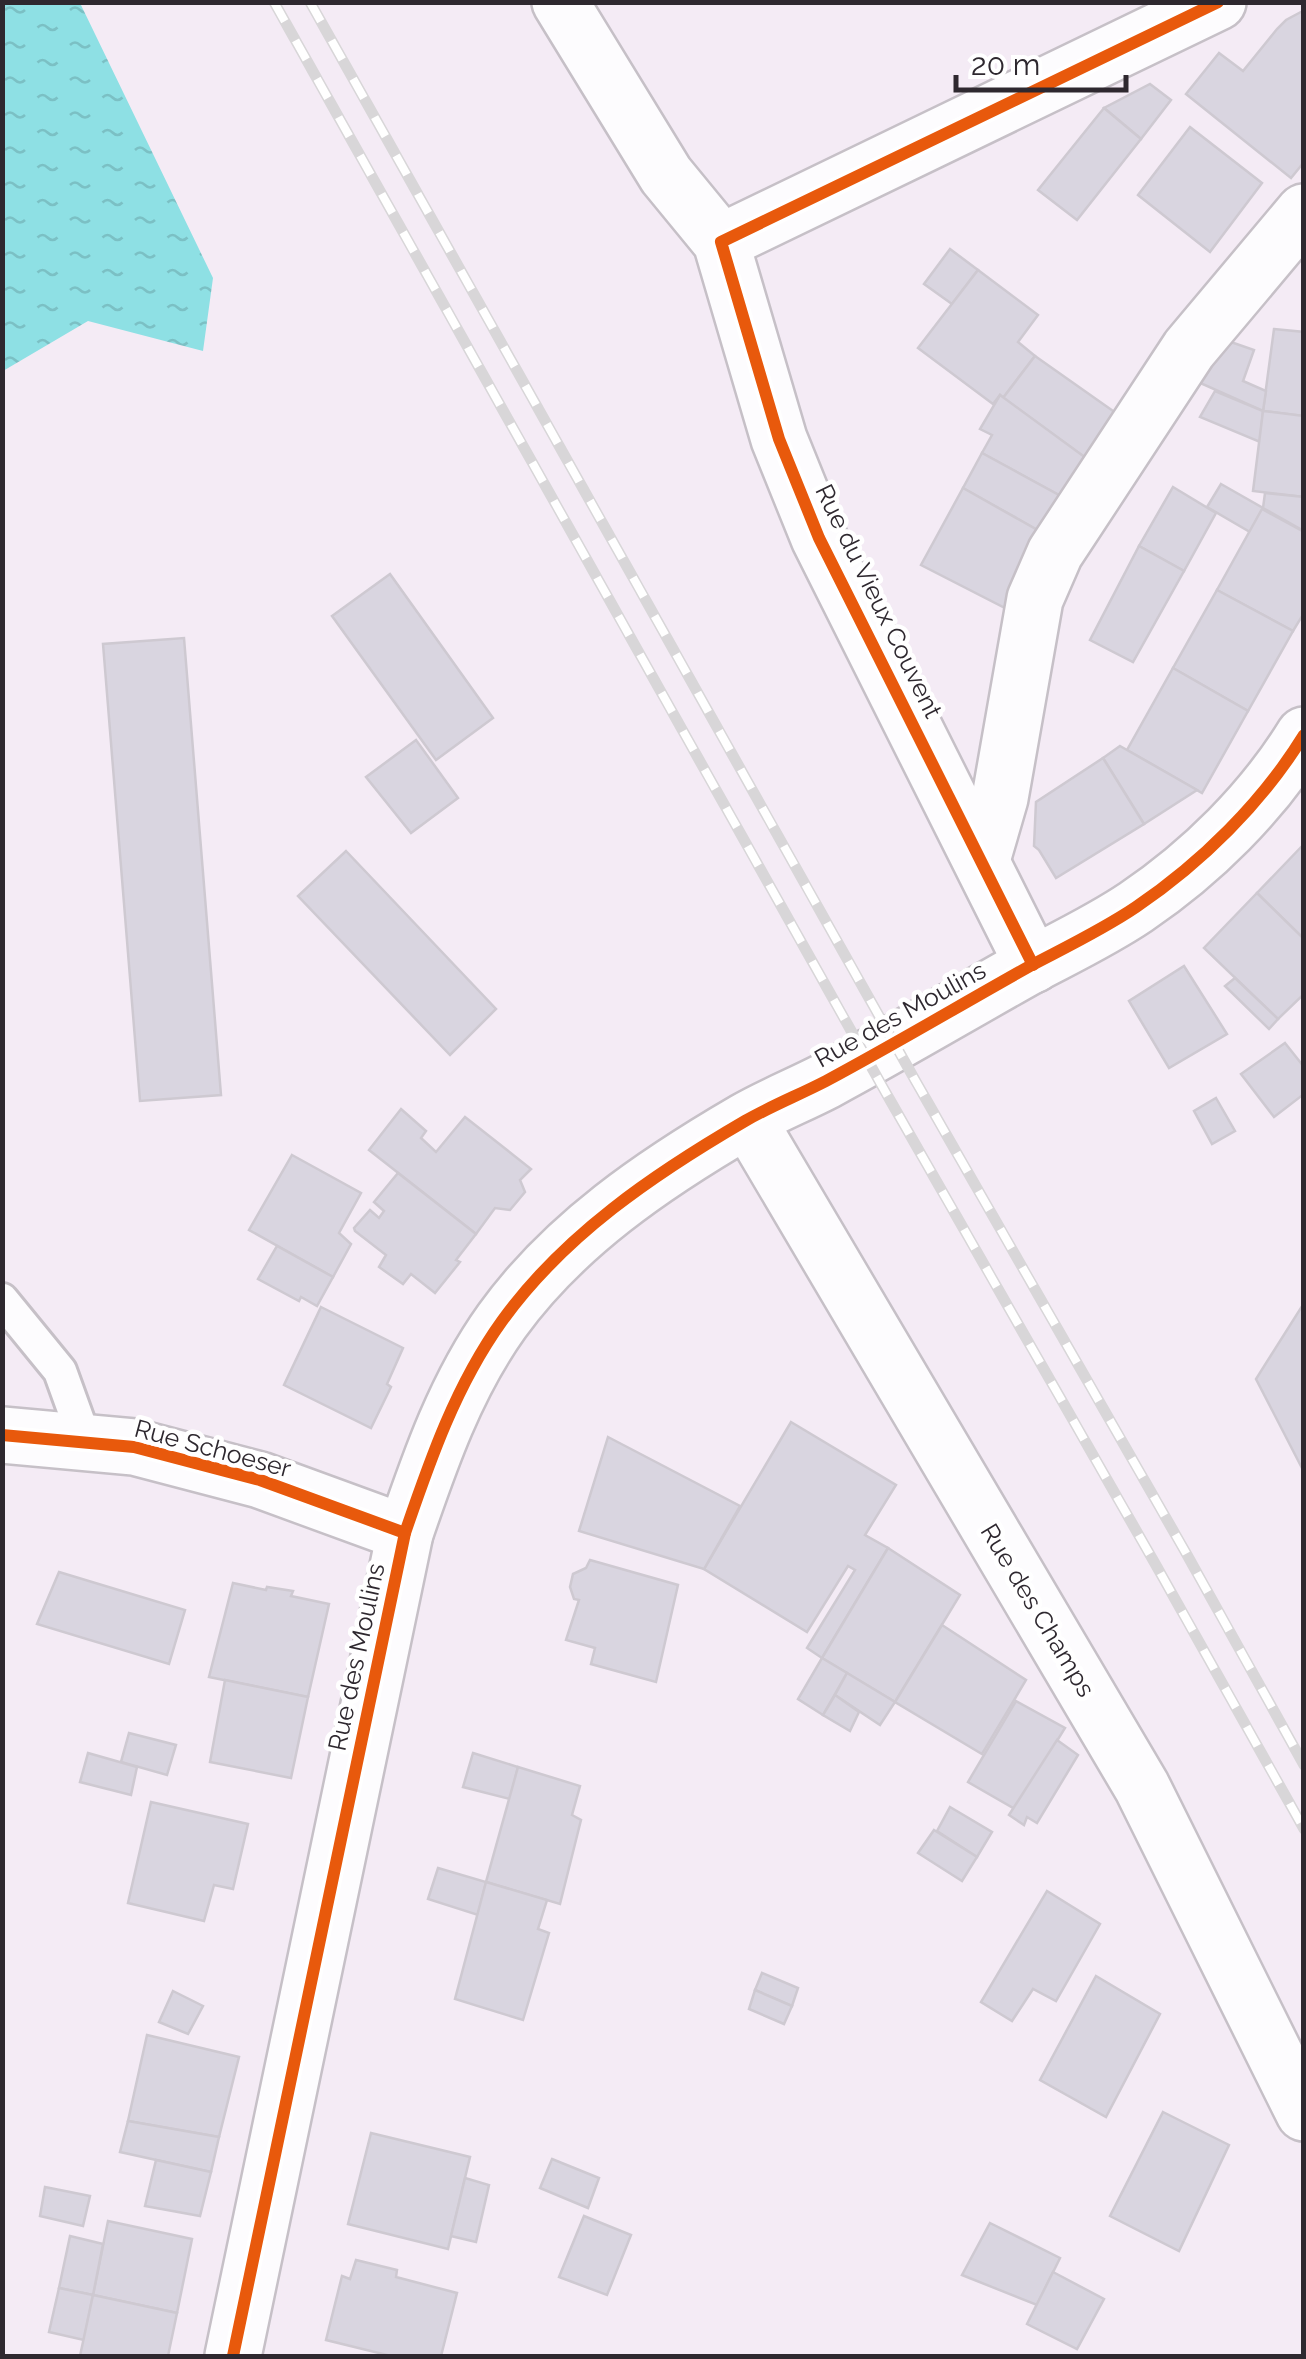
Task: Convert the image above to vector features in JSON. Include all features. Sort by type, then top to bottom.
[{"type":"street","name":"Rue du Vieux Couvent","points":[[560,2],[666,174],[721,242],[779,440],[820,538],[1033,965]]},
{"type":"street","points":[[721,242],[1218,2]]},
{"type":"street","points":[[982,860],[1000,798],[1035,599],[1056,553],[1189,349],[1304,212]]},
{"type":"street","name":"Rue des Moulins","points":[[233,2356],[405,1533],[434,1449],[464,1383],[501,1323],[541,1274],[587,1229],[640,1188],[748,1120],[844,1071],[1138,906],[1207,852],[1254,802],[1304,736]]},
{"type":"street","name":"Rue des Champs","points":[[748,1120],[1142,1787],[1304,2113]]},
{"type":"street","name":"Rue Schoeser","points":[[2,1435],[134,1447],[260,1480],[405,1533]]},
{"type":"lane","points":[[2,1300],[60,1371],[86,1443]]},
{"type":"water","points":[[2,3],[80,3],[213,278],[203,351],[88,321],[3,371]]},
{"type":"building","points":[[1301,12],[1304,162],[1291,178],[1186,94],[1219,53],[1243,71],[1277,29]]},
{"type":"building","points":[[1150,84],[1171,100],[1141,139],[1104,108]]},
{"type":"building","points":[[1104,108],[1141,139],[1077,220],[1038,190]]},
{"type":"building","points":[[1190,127],[1262,183],[1210,252],[1138,195]]},
{"type":"building","points":[[950,249],[978,270],[952,304],[924,284]]},
{"type":"building","points":[[978,270],[1038,315],[1018,342],[1035,356],[1003,398],[1000,395],[993,404],[918,348]]},
{"type":"building","points":[[1274,329],[1304,332],[1304,416],[1263,411]]},
{"type":"building","points":[[1228,341],[1254,350],[1243,381],[1266,391],[1263,411],[1198,382]]},
{"type":"building","points":[[1035,356],[1123,418],[1090,461],[1003,398]]},
{"type":"building","points":[[1215,391],[1263,411],[1260,442],[1200,417]]},
{"type":"building","points":[[1000,395],[1090,461],[1068,500],[982,453],[992,435],[980,429]]},
{"type":"building","points":[[1263,411],[1304,416],[1304,497],[1253,491]]},
{"type":"building","points":[[982,453],[1068,500],[1048,536],[963,488]]},
{"type":"building","points":[[1221,484],[1263,508],[1250,532],[1207,507]]},
{"type":"building","points":[[1173,487],[1216,513],[1184,571],[1139,546]]},
{"type":"building","points":[[963,488],[1048,536],[1009,610],[921,565]]},
{"type":"building","points":[[1265,493],[1304,497],[1304,531],[1263,508]]},
{"type":"building","points":[[1262,509],[1304,532],[1304,613],[1293,631],[1217,590]]},
{"type":"building","points":[[1139,546],[1184,571],[1133,662],[1090,640]]},
{"type":"building","points":[[390,574],[493,718],[436,760],[332,616]]},
{"type":"building","points":[[1217,590],[1293,631],[1248,711],[1173,668]]},
{"type":"building","points":[[184,638],[221,1095],[140,1101],[103,644]]},
{"type":"building","points":[[1173,668],[1248,711],[1202,793],[1127,750]]},
{"type":"building","points":[[416,740],[458,798],[411,833],[366,777]]},
{"type":"building","points":[[1120,746],[1197,790],[1144,824],[1103,758]]},
{"type":"building","points":[[1103,758],[1144,824],[1056,878],[1034,846],[1036,802]]},
{"type":"building","points":[[1304,844],[1304,939],[1257,893]]},
{"type":"building","points":[[346,851],[496,1009],[450,1055],[298,896]]},
{"type":"building","points":[[1257,893],[1304,939],[1304,994],[1278,1019],[1204,948]]},
{"type":"building","points":[[1184,966],[1227,1034],[1169,1068],[1129,1001]]},
{"type":"building","points":[[1235,978],[1278,1019],[1269,1029],[1225,986]]},
{"type":"building","points":[[1285,1043],[1304,1067],[1304,1094],[1274,1117],[1241,1074]]},
{"type":"building","points":[[1216,1098],[1235,1131],[1212,1144],[1194,1111]]},
{"type":"building","points":[[401,1109],[426,1131],[421,1138],[436,1152],[465,1117],[531,1169],[520,1180],[525,1192],[510,1210],[495,1208],[476,1234],[369,1150]]},
{"type":"building","points":[[292,1155],[361,1193],[339,1233],[351,1244],[333,1277],[249,1230]]},
{"type":"building","points":[[398,1173],[476,1234],[435,1293],[411,1274],[403,1284],[379,1267],[386,1255],[354,1228],[370,1210],[379,1218],[384,1211],[374,1202]]},
{"type":"building","points":[[277,1246],[333,1277],[317,1306],[258,1279]]},
{"type":"building","points":[[1304,1303],[1304,1472],[1256,1379]]},
{"type":"building","points":[[321,1307],[403,1348],[387,1384],[391,1387],[371,1428],[284,1385]]},
{"type":"building","points":[[791,1422],[896,1485],[865,1535],[888,1548],[822,1658],[807,1648],[855,1570],[848,1566],[807,1632],[704,1569]]},
{"type":"building","points":[[608,1437],[740,1506],[704,1569],[579,1531]]},
{"type":"building","points":[[888,1548],[960,1595],[895,1702],[822,1658]]},
{"type":"building","points":[[590,1560],[678,1585],[656,1682],[591,1664],[595,1648],[566,1640],[579,1600],[574,1599],[570,1587],[573,1574],[586,1568]]},
{"type":"building","points":[[59,1572],[185,1610],[169,1664],[37,1624]]},
{"type":"building","points":[[233,1583],[293,1591],[291,1596],[329,1604],[308,1697],[209,1677]]},
{"type":"building","points":[[942,1625],[1026,1680],[982,1754],[895,1702]]},
{"type":"building","points":[[822,1658],[847,1673],[823,1715],[798,1699]]},
{"type":"building","points":[[847,1673],[895,1702],[880,1725],[835,1695]]},
{"type":"building","points":[[225,1680],[308,1697],[291,1778],[210,1762]]},
{"type":"building","points":[[835,1695],[859,1712],[850,1731],[823,1715]]},
{"type":"building","points":[[1016,1701],[1065,1728],[1015,1809],[968,1782]]},
{"type":"building","points":[[129,1733],[176,1745],[167,1775],[121,1762]]},
{"type":"building","points":[[1057,1740],[1078,1755],[1037,1823],[1027,1817],[1024,1825],[1009,1815]]},
{"type":"building","points":[[88,1753],[137,1767],[131,1795],[80,1782]]},
{"type":"building","points":[[473,1753],[518,1767],[510,1799],[463,1787]]},
{"type":"building","points":[[518,1767],[580,1786],[572,1815],[581,1820],[560,1904],[486,1882]]},
{"type":"building","points":[[151,1802],[248,1824],[233,1889],[214,1885],[204,1921],[128,1903]]},
{"type":"building","points":[[950,1807],[992,1832],[977,1857],[937,1831]]},
{"type":"building","points":[[934,1830],[977,1857],[962,1881],[918,1853]]},
{"type":"building","points":[[438,1868],[486,1882],[478,1915],[428,1899]]},
{"type":"building","points":[[486,1882],[547,1900],[538,1929],[549,1933],[523,2020],[455,1999]]},
{"type":"building","points":[[1047,1891],[1100,1924],[1056,2001],[1033,1989],[1012,2021],[981,2002]]},
{"type":"building","points":[[762,1973],[798,1988],[792,2006],[755,1990]]},
{"type":"building","points":[[1096,1976],[1160,2014],[1106,2117],[1040,2080]]},
{"type":"building","points":[[755,1990],[792,2006],[784,2024],[749,2009]]},
{"type":"building","points":[[173,1991],[203,2006],[188,2034],[159,2022]]},
{"type":"building","points":[[147,2035],[239,2057],[219,2137],[128,2121]]},
{"type":"building","points":[[1163,2112],[1229,2145],[1179,2251],[1110,2216]]},
{"type":"building","points":[[128,2121],[219,2137],[211,2172],[120,2152]]},
{"type":"building","points":[[371,2133],[470,2157],[448,2249],[348,2224]]},
{"type":"building","points":[[552,2159],[599,2178],[588,2208],[540,2188]]},
{"type":"building","points":[[156,2160],[211,2172],[200,2216],[145,2206]]},
{"type":"building","points":[[465,2178],[489,2185],[476,2242],[451,2236]]},
{"type":"building","points":[[45,2187],[90,2196],[83,2226],[40,2216]]},
{"type":"building","points":[[584,2216],[631,2235],[607,2295],[559,2277]]},
{"type":"building","points":[[108,2221],[192,2239],[177,2313],[93,2295]]},
{"type":"building","points":[[990,2223],[1060,2258],[1037,2305],[962,2275]]},
{"type":"building","points":[[70,2236],[103,2244],[93,2295],[59,2288]]},
{"type":"building","points":[[356,2260],[397,2270],[396,2277],[457,2293],[441,2356],[391,2356],[326,2340],[342,2276],[350,2279]]},
{"type":"building","points":[[1053,2272],[1104,2299],[1077,2349],[1027,2324]]},
{"type":"building","points":[[59,2288],[93,2295],[84,2340],[49,2332]]},
{"type":"building","points":[[93,2295],[177,2313],[168,2356],[80,2356]]},
{"type":"railway","points":[[274,2],[1304,1829]]},
{"type":"railway","points":[[310,2],[1304,1765]]},
{"type":"cycle path","points":[[1033,965],[819,538],[779,439],[721,242],[1218,2]]},
{"type":"cycle path","points":[[233,2356],[405,1533],[446,1424],[486,1345],[553,1261],[644,1185],[755,1116],[1097,931],[1160,890],[1250,808],[1304,735]]},
{"type":"cycle path","points":[[2,1435],[134,1447],[260,1480],[405,1533]]}]
